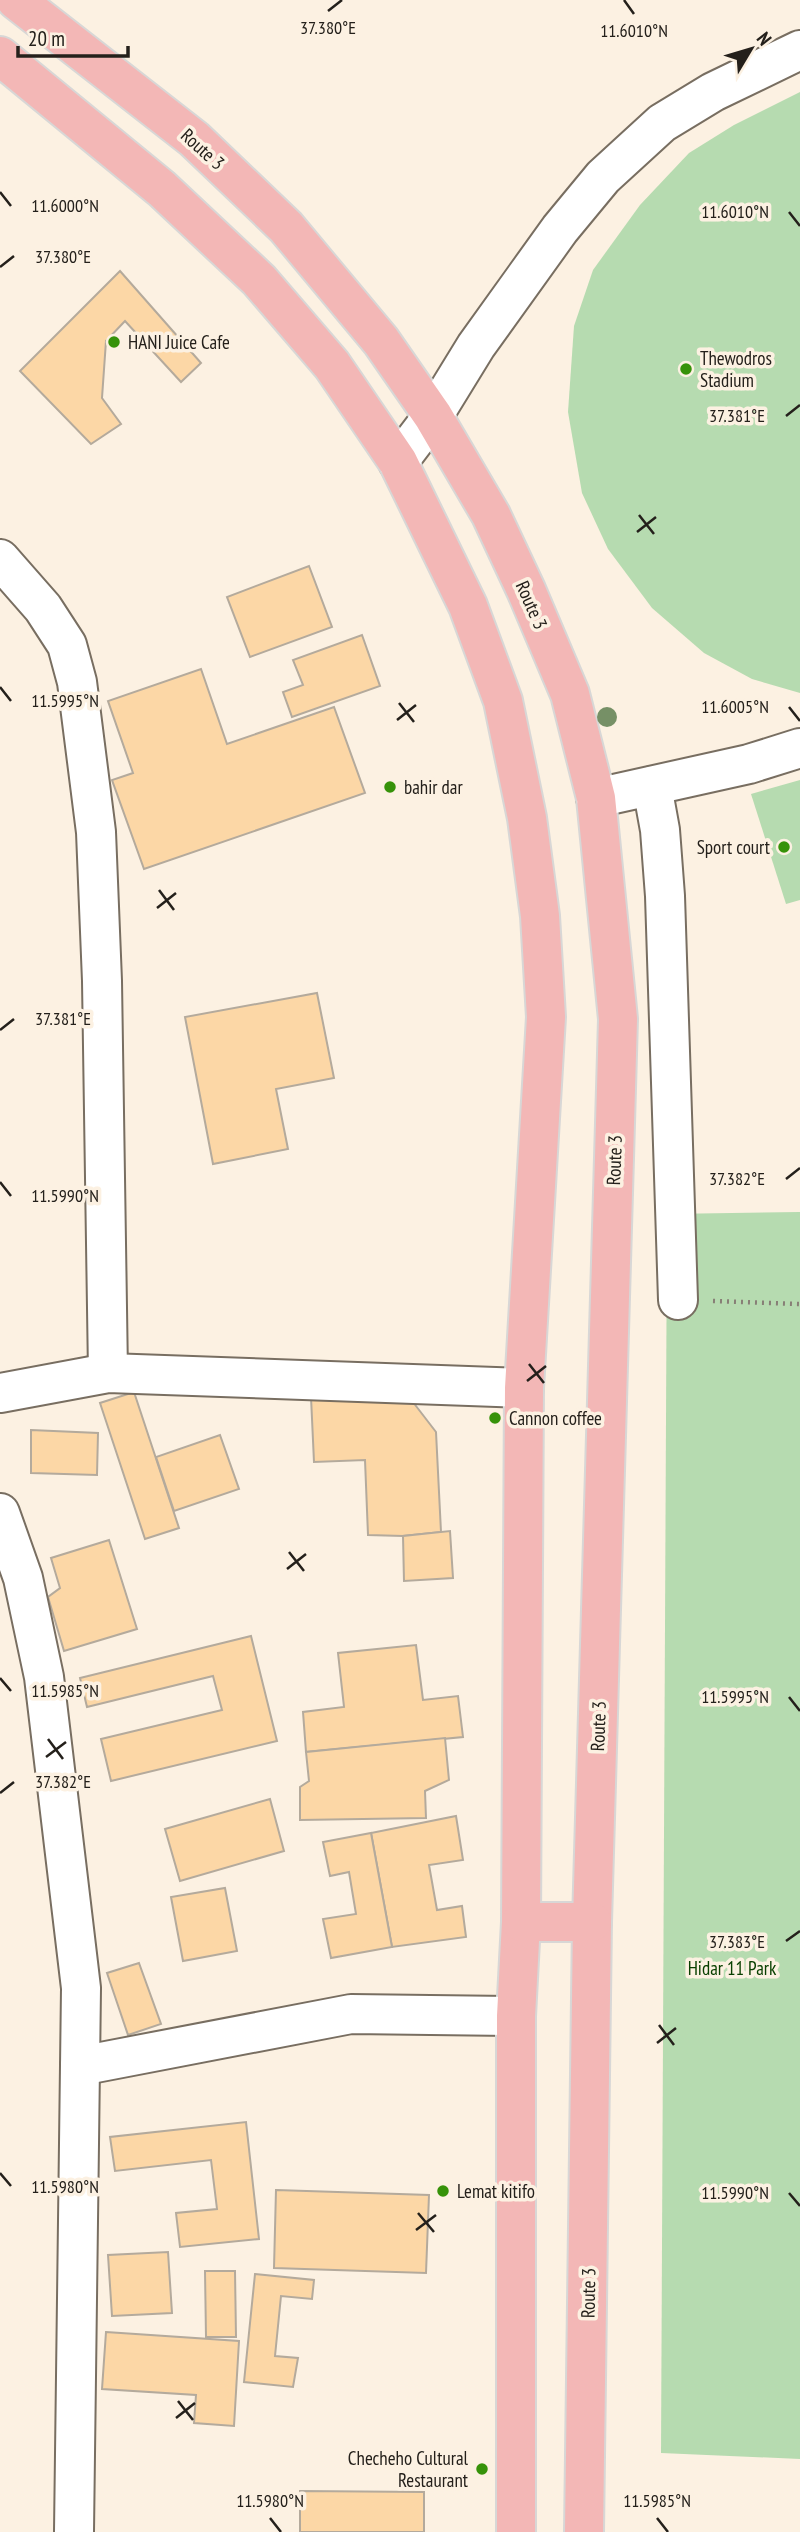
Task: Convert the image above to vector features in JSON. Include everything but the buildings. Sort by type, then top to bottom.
[{"type":"main road","name":"Route 3","points":[[16,0],[194,139],[286,228],[381,341],[433,416],[491,515],[570,694],[596,798],[618,1019],[593,1922],[584,2532]]},
{"type":"main road","points":[[0,56],[162,189],[259,280],[332,366],[398,462],[468,606],[503,701],[527,818],[537,891],[546,1017],[524,1388],[521,1922],[516,2015],[516,2532]]},
{"type":"main road","points":[[521,1922],[593,1922]]},
{"type":"street","points":[[398,462],[433,416],[476,346],[560,229],[603,177],[662,123],[713,92],[800,50]]},
{"type":"street","points":[[0,559],[43,608],[67,645],[77,682],[97,846],[102,981],[108,1373]]},
{"type":"street","points":[[596,798],[749,764],[800,748]]},
{"type":"street","points":[[652,786],[660,830],[665,897],[678,1300]]},
{"type":"street","points":[[0,1393],[108,1373],[524,1388]]},
{"type":"street","points":[[0,1513],[23,1578],[44,1677],[81,1988],[74,2532]]},
{"type":"street","points":[[80,2066],[351,2014],[516,2015]]},
{"type":"green space","name":"Thewodros Stadium","points":[[800,92],[800,693],[752,679],[704,653],[652,608],[608,549],[582,493],[568,412],[574,326],[593,270],[640,205],[689,153],[734,125]]},
{"type":"green space","name":"Sport court","points":[[800,780],[800,900],[786,904],[751,794]]},
{"type":"green space","name":"Hidar 11 Park","points":[[800,1212],[800,2459],[661,2453],[667,1214]]},
{"type":"place","name":"HANI Juice Cafe","points":[[114,342]]},
{"type":"place","name":"Thewodros Stadium","points":[[686,369]]},
{"type":"place","name":"bahir dar","points":[[390,787]]},
{"type":"place","name":"Sport court","points":[[784,847]]},
{"type":"place","name":"Cannon coffee","points":[[495,1418]]},
{"type":"place","name":"Lemat kitifo","points":[[443,2191]]},
{"type":"place","name":"Checheho Cultural Restaurant","points":[[482,2469]]}]
